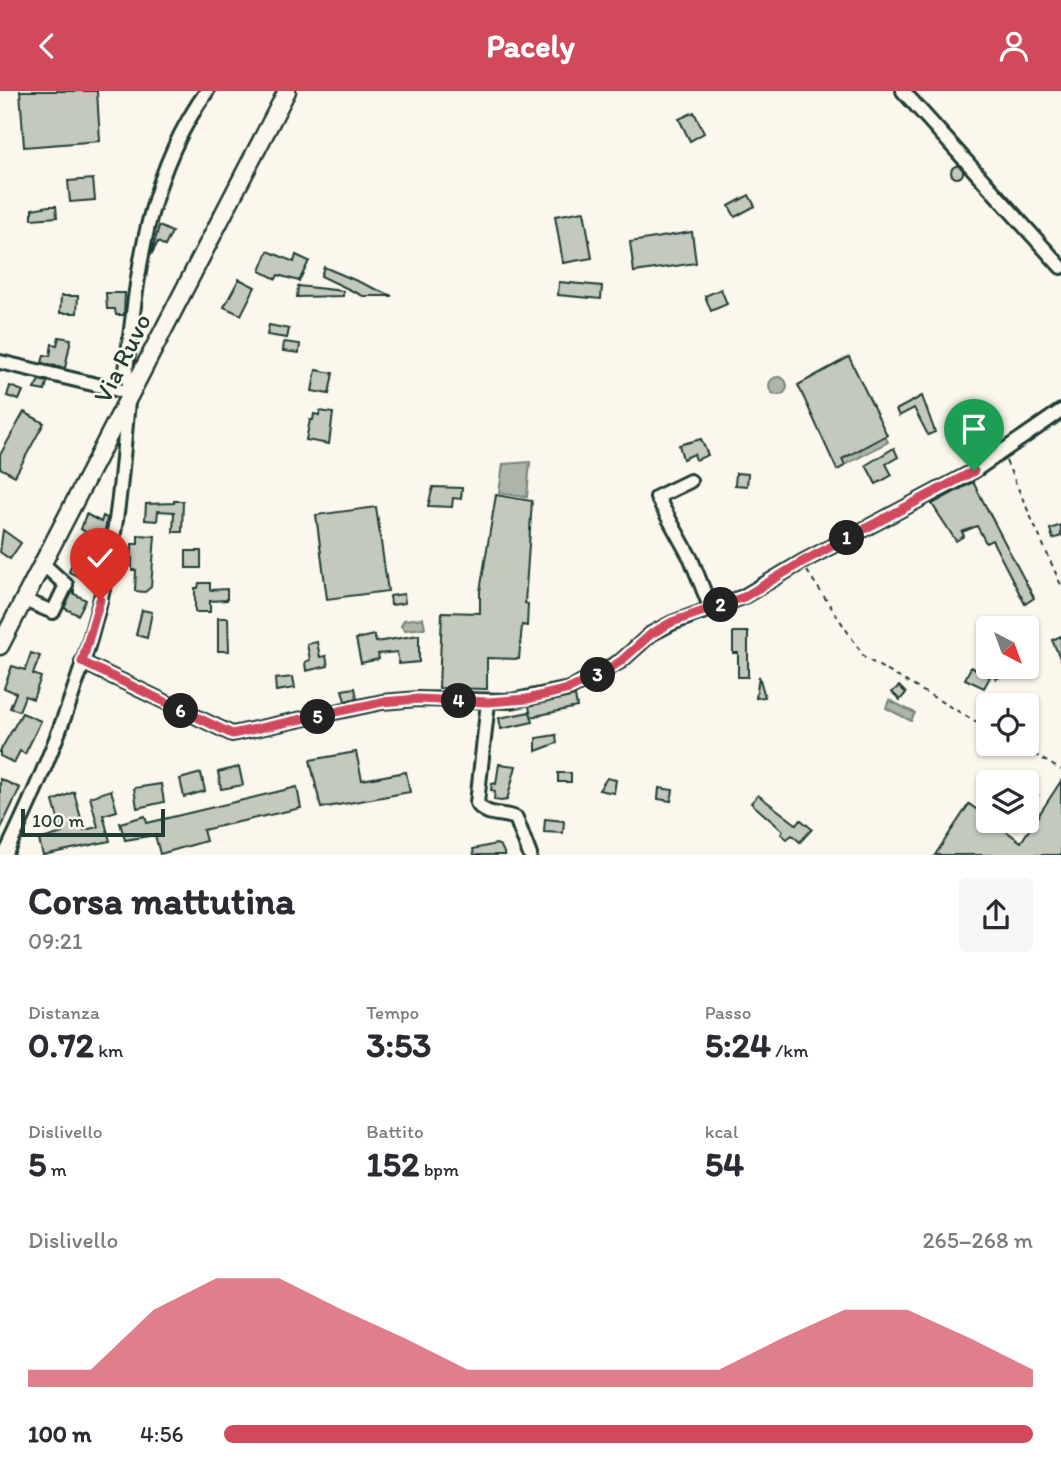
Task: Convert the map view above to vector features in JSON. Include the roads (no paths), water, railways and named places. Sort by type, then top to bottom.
[{"type":"main road","name":"Via Ruvo","points":[[0,646],[288,91]]},
{"type":"street","points":[[5,855],[35,793],[82,662],[100,600],[116,520],[130,396],[126,371],[150,209],[166,166],[207,91]]},
{"type":"street","points":[[902,91],[1061,267]]},
{"type":"street","points":[[0,362],[130,396]]},
{"type":"street","points":[[82,662],[232,734],[382,702],[418,699],[488,702],[527,699],[569,689],[621,661],[651,634],[744,597],[802,562],[974,471],[1061,411]]},
{"type":"street","points":[[690,481],[657,497],[691,559],[710,609]]},
{"type":"street","points":[[24,600],[52,612],[66,586],[43,564]]},
{"type":"street","points":[[488,702],[477,803],[481,810],[491,814],[516,818],[530,855]]}]
